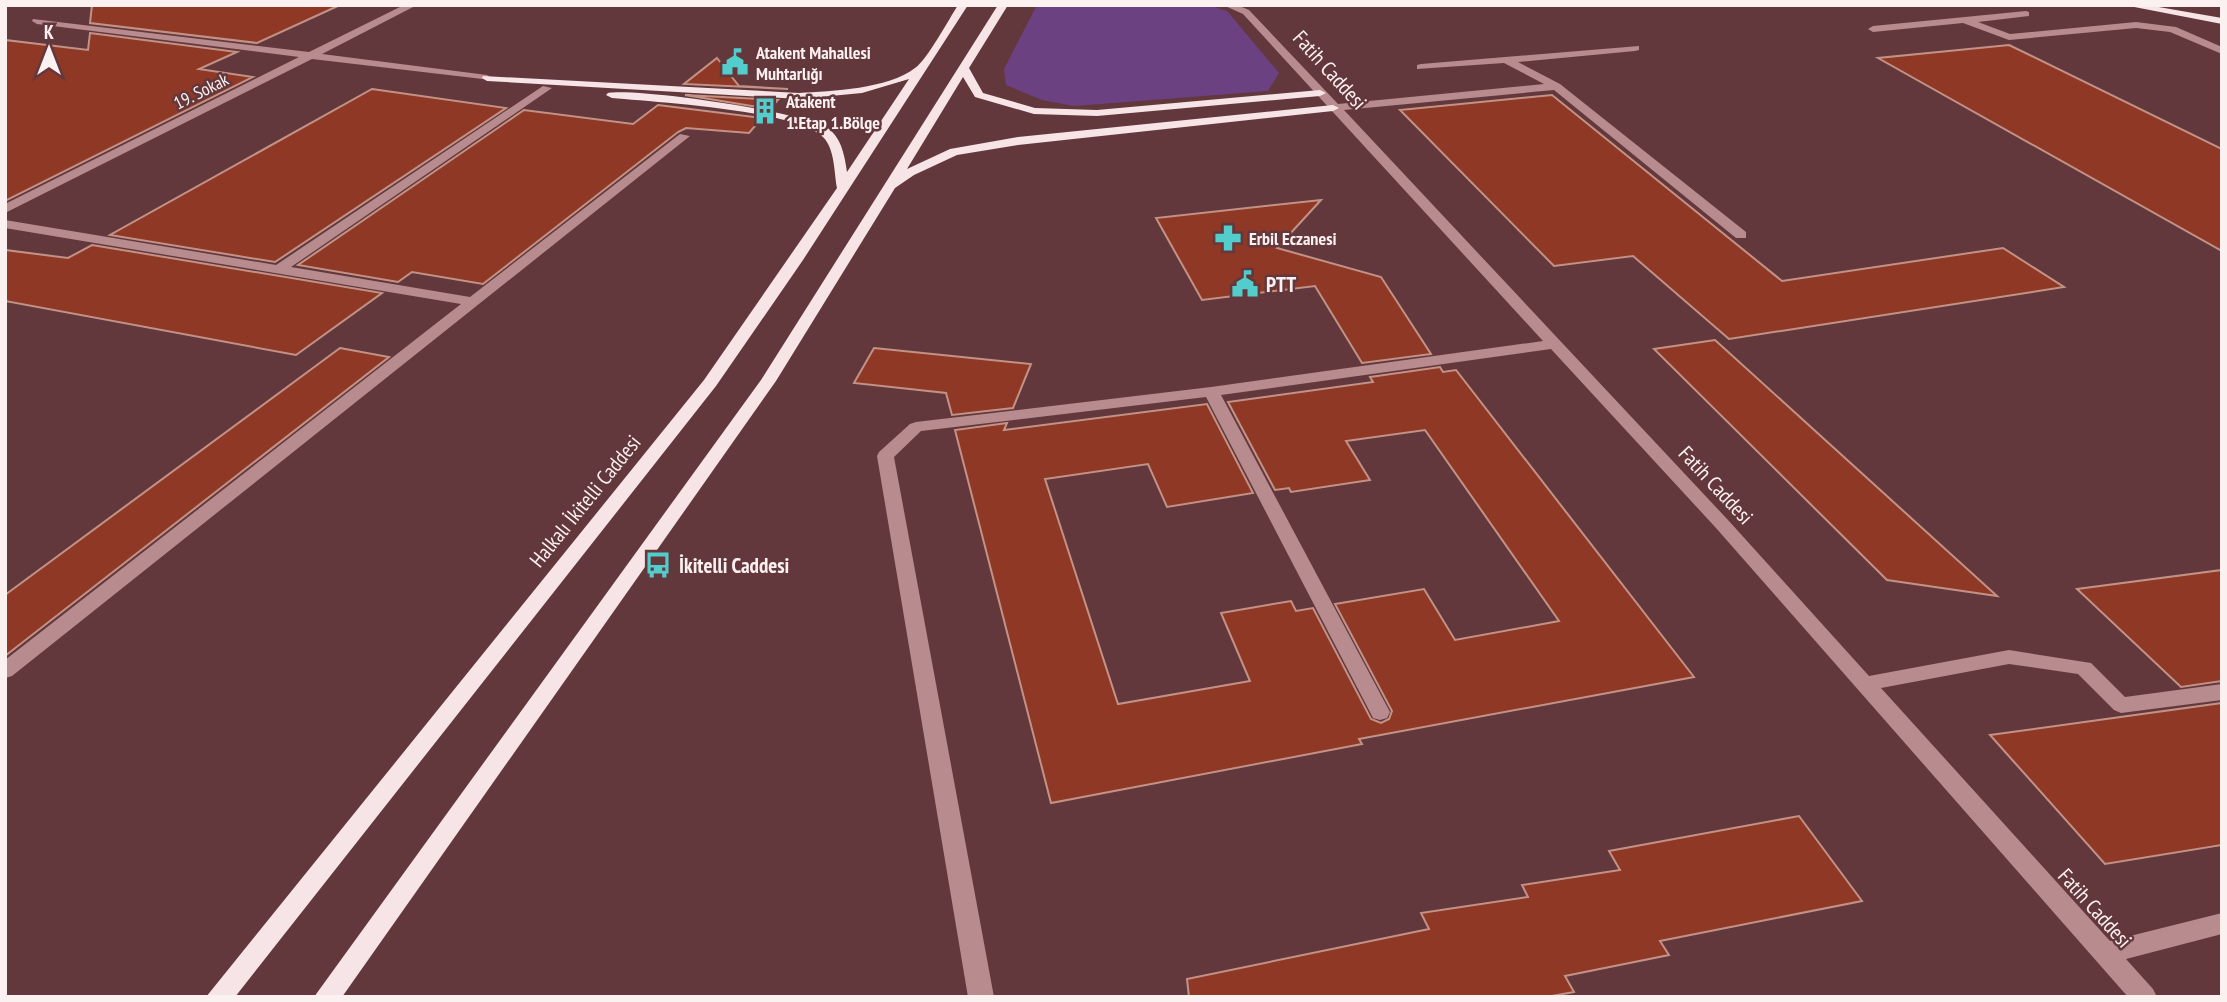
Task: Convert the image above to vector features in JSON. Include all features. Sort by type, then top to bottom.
[{"type":"main road","points":[[2129,5],[2222,21]]},
{"type":"main road","points":[[327,997],[768,381],[1001,9]]},
{"type":"main road","name":"Halkalı İkitelli Caddesi","points":[[219,997],[710,383],[961,10]]},
{"type":"main road","points":[[487,78],[799,96],[841,94],[884,87],[924,68]]},
{"type":"main road","points":[[964,69],[979,95],[1034,111],[1097,113],[1320,93]]},
{"type":"main road","points":[[487,78],[793,119],[824,131],[836,148],[843,187]]},
{"type":"main road","points":[[885,192],[910,172],[954,152],[1018,141],[1333,108]]},
{"type":"street","name":"19. Sokak","points":[[5,209],[412,5]]},
{"type":"street","points":[[1228,5],[1250,8]]},
{"type":"street","name":"Fatih Caddesi","points":[[1250,8],[1333,108],[1722,524],[2144,997]]},
{"type":"street","points":[[1873,29],[2026,14]]},
{"type":"street","points":[[1964,20],[2009,37],[2136,25],[2172,29],[2222,51]]},
{"type":"street","points":[[37,21],[487,78]]},
{"type":"street","points":[[1421,67],[1635,48]]},
{"type":"street","points":[[1507,60],[1556,86],[1741,235]]},
{"type":"street","points":[[1333,108],[1556,86]]},
{"type":"street","points":[[278,270],[547,88]]},
{"type":"street","points":[[5,671],[684,136]]},
{"type":"street","points":[[5,224],[472,302]]},
{"type":"street","points":[[981,997],[886,456],[916,427],[1211,392],[1553,344]]},
{"type":"street","points":[[1211,392],[1380,712]]},
{"type":"street","points":[[1864,684],[2009,657],[2084,668],[2121,705],[2222,692]]},
{"type":"street","points":[[2105,953],[2222,923]]},
{"type":"shaded area","points":[[1037,5],[1208,5],[1227,11],[1279,73],[1268,91],[1074,106],[1042,100],[1006,85],[1004,69]]},
{"type":"building","points":[[92,5],[340,5],[257,43],[90,23]]},
{"type":"building","points":[[90,33],[237,52],[199,69],[253,77],[5,201],[5,40],[88,50]]},
{"type":"building","points":[[2009,45],[2222,149],[2222,251],[1878,58]]},
{"type":"building","points":[[717,58],[739,86],[788,89],[684,84]]},
{"type":"building","points":[[372,89],[506,108],[275,262],[110,235]]},
{"type":"building","points":[[685,95],[778,100],[770,109]]},
{"type":"building","points":[[1552,95],[1782,281],[2003,248],[2064,287],[1729,339],[1633,256],[1554,266],[1400,110]]},
{"type":"building","points":[[658,105],[762,118],[749,133],[686,128],[678,132],[483,284],[412,272],[398,282],[298,265],[524,110],[633,124]]},
{"type":"building","points":[[1321,200],[1277,248],[1381,277],[1431,354],[1362,363],[1315,286],[1202,300],[1156,218]]},
{"type":"building","points":[[92,245],[382,293],[296,355],[5,301],[5,250],[68,258]]},
{"type":"building","points":[[1715,340],[1997,596],[1887,580],[1654,349]]},
{"type":"building","points":[[340,348],[389,357],[5,656],[5,595]]},
{"type":"building","points":[[874,348],[1031,364],[1013,408],[952,415],[946,393],[854,383]]},
{"type":"building","points":[[1440,367],[1443,372],[1456,370],[1694,677],[1359,739],[1362,744],[1051,803],[955,430],[1007,423],[1004,430],[1207,404],[1253,493],[1167,507],[1148,464],[1045,479],[1118,704],[1250,681],[1221,613],[1291,601],[1296,611],[1313,608],[1371,719],[1381,723],[1389,719],[1392,711],[1335,604],[1424,589],[1455,640],[1559,621],[1425,430],[1346,441],[1370,480],[1291,492],[1289,488],[1275,490],[1228,402],[1373,382],[1370,377]]},
{"type":"building","points":[[2222,570],[2222,681],[2181,687],[2077,589]]},
{"type":"building","points":[[2222,703],[2222,845],[2105,864],[1990,735]]},
{"type":"building","points":[[1799,816],[1862,901],[1660,941],[1669,955],[1565,976],[1574,992],[1546,997],[1189,997],[1187,979],[1429,929],[1421,913],[1528,897],[1522,885],[1620,870],[1609,851]]},
{"type":"place","name":"Atakent Mahallesi Muhtarlığı","points":[[735,62]]},
{"type":"place","name":"Atakent 1.Etap 1.Bölge","points":[[765,111]]},
{"type":"place","name":"Erbil Eczanesi","points":[[1228,238]]},
{"type":"place","name":"PTT","points":[[1245,284]]},
{"type":"place","name":"İkitelli Caddesi","points":[[658,565]]}]
